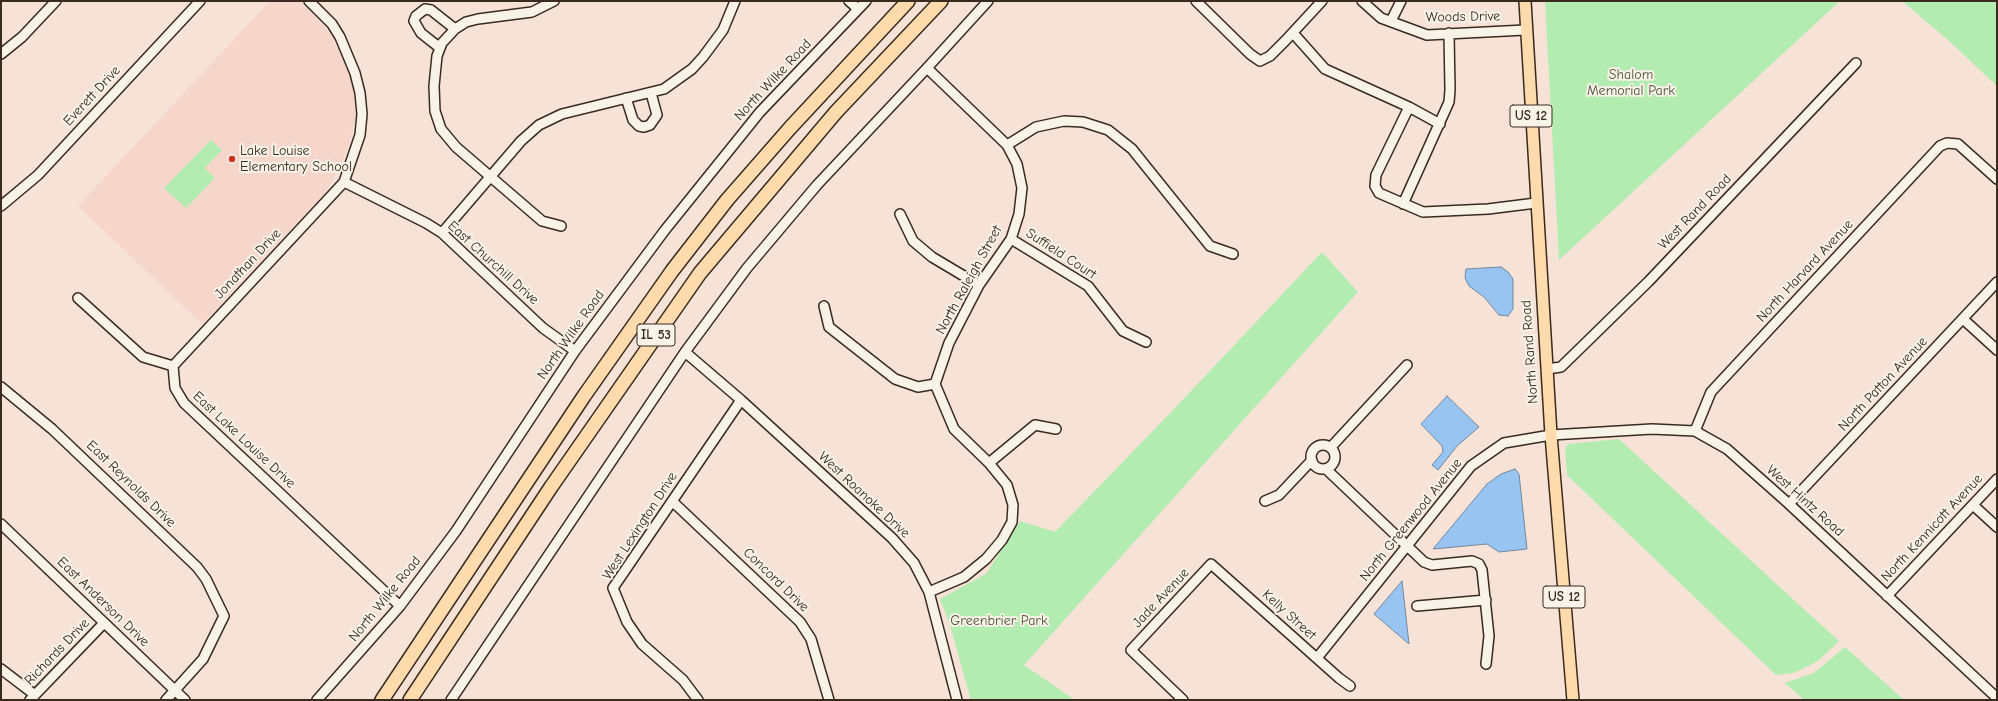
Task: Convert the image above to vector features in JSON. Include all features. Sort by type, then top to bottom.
[{"type":"highway","name":"IL 53","points":[[382,700],[584,396],[672,271],[727,200],[790,128],[908,1]]},
{"type":"highway","name":"IL 53","points":[[410,700],[551,487],[700,273],[836,112],[941,1]]},
{"type":"main road","name":"North Rand Road","points":[[1525,1],[1546,369],[1573,700]]},
{"type":"street","points":[[1,54],[22,37],[56,1]]},
{"type":"street","name":"Everett Drive","points":[[1,206],[38,175],[200,1]]},
{"type":"street","points":[[309,1],[332,24],[340,37],[355,73],[360,93],[360,135],[344,182]]},
{"type":"street","points":[[554,1],[532,12],[478,19],[466,22],[455,29],[440,48],[437,56],[434,86],[435,111],[441,129],[456,147],[490,178],[542,221],[561,226]]},
{"type":"street","points":[[442,233],[521,141],[539,125],[562,114],[664,89],[692,69],[723,30],[735,1]]},
{"type":"street","points":[[849,1],[858,9]]},
{"type":"street","name":"North Wilke Road","points":[[317,700],[400,606],[456,531],[575,351],[665,230],[760,112],[866,1]]},
{"type":"street","points":[[451,700],[685,352],[747,268],[817,184],[928,68],[988,1]]},
{"type":"street","points":[[1196,1],[1250,54],[1260,61],[1270,56],[1322,1]]},
{"type":"street","name":"Woods Drive","points":[[1362,1],[1381,18],[1427,35],[1526,30]]},
{"type":"street","points":[[1391,21],[1401,1]]},
{"type":"street","points":[[440,48],[421,33],[414,21],[416,16],[425,10],[431,10],[455,29]]},
{"type":"street","points":[[1293,33],[1325,69],[1409,107],[1440,124]]},
{"type":"street","points":[[1403,204],[1449,102],[1450,33]]},
{"type":"street","name":"West Rand Road","points":[[1546,369],[1561,367],[1649,281],[1856,63]]},
{"type":"street","name":"North Raleigh Street","points":[[928,68],[1007,144],[1017,164],[1022,188],[1019,214],[1011,238],[980,285],[949,343],[935,384]]},
{"type":"street","points":[[626,98],[633,120],[639,126],[644,127],[650,125],[657,115],[651,92]]},
{"type":"street","points":[[1409,107],[1376,175],[1376,190],[1379,193],[1423,212],[1488,209],[1536,203]]},
{"type":"street","points":[[1007,144],[1036,127],[1064,121],[1083,122],[1108,130],[1132,149],[1210,246],[1233,254]]},
{"type":"street","name":"North Harvard Avenue","points":[[1695,431],[1711,392],[1940,146],[1950,143],[1963,147],[1997,179]]},
{"type":"street","name":"East Churchill Drive","points":[[344,182],[426,223],[442,233],[543,328],[575,351]]},
{"type":"street","name":"Jonathan Drive","points":[[173,366],[344,182]]},
{"type":"street","points":[[900,214],[913,241],[932,257],[980,285]]},
{"type":"street","name":"Suffield Court","points":[[1011,238],[1088,286],[1123,331],[1146,342]]},
{"type":"street","name":"North Patton Avenue","points":[[1789,504],[1997,282]]},
{"type":"street","points":[[78,298],[143,357],[173,366]]},
{"type":"street","points":[[824,306],[829,327],[895,379],[918,387],[935,384],[954,429],[990,463],[1007,485],[1014,505],[1012,522],[1002,540],[986,559],[964,577],[929,592]]},
{"type":"street","points":[[1963,319],[1997,350]]},
{"type":"street","name":"West Roanoke Drive","points":[[685,352],[741,400],[892,538],[914,563],[929,592],[957,700]]},
{"type":"street","points":[[1331,447],[1407,365]]},
{"type":"street","name":"East Lake Louise Drive","points":[[173,366],[175,388],[181,399],[400,606]]},
{"type":"street","name":"East Reynolds Drive","points":[[1,387],[52,429],[198,567],[206,579],[224,616],[203,659],[175,691]]},
{"type":"street","name":"West Lexington Drive","points":[[698,700],[683,680],[642,644],[627,622],[613,588],[741,400]]},
{"type":"street","points":[[990,463],[1035,424],[1056,429]]},
{"type":"street","name":"West Hintz Road","points":[[1551,435],[1652,429],[1695,431],[1727,449],[1789,504],[1997,698]]},
{"type":"street","name":"North Greenwood Avenue","points":[[1317,658],[1471,466],[1504,443],[1551,435]]},
{"type":"street","points":[[1323,445],[1331,447],[1335,453],[1335,461],[1326,468],[1319,468],[1312,460],[1312,454],[1316,447],[1323,445]]},
{"type":"street","points":[[1265,501],[1279,495],[1312,460]]},
{"type":"street","points":[[1326,468],[1424,562],[1432,565],[1472,561],[1479,564],[1482,570],[1489,636],[1486,664]]},
{"type":"street","name":"North Kennicott Avenue","points":[[1887,596],[1997,479]]},
{"type":"street","name":"Concord Drive","points":[[672,501],[800,622],[811,639],[829,700]]},
{"type":"street","points":[[1973,505],[1997,527]]},
{"type":"street","name":"East Anderson Drive","points":[[1,524],[185,700]]},
{"type":"street","name":"Kelly Street","points":[[1211,564],[1338,678],[1350,686]]},
{"type":"street","name":"Jade Avenue","points":[[1183,700],[1131,650],[1211,564]]},
{"type":"street","points":[[1417,606],[1486,600]]},
{"type":"street","name":"Richards Drive","points":[[32,698],[104,623]]},
{"type":"street","points":[[1,669],[32,698]]},
{"type":"street","points":[[166,700],[175,691]]},
{"type":"shaded area","name":"Lake Louise Elementary School","points":[[270,1],[300,1],[329,32],[346,64],[353,87],[356,117],[349,145],[337,173],[325,193],[202,324],[78,206]]},
{"type":"green space","name":"Shalom Memorial Park","points":[[1545,1],[1840,1],[1559,260]]},
{"type":"green space","points":[[1902,1],[1997,1],[1997,86],[1948,40]]},
{"type":"green space","points":[[211,140],[222,150],[205,168],[215,178],[186,208],[164,188]]},
{"type":"green space","name":"Greenbrier Park","points":[[1322,252],[1358,292],[1024,665],[1075,700],[971,700],[950,625],[940,599],[986,574],[1020,521],[1055,532],[1174,409]]},
{"type":"green space","points":[[1619,439],[1839,641],[1819,660],[1807,667],[1793,673],[1776,675],[1567,475],[1565,449],[1568,444]]},
{"type":"green space","points":[[1845,647],[1904,700],[1804,700],[1785,683],[1814,673]]},
{"type":"water","points":[[1501,267],[1508,272],[1513,279],[1513,309],[1508,316],[1499,315],[1484,297],[1469,286],[1465,278],[1466,269]]},
{"type":"water","points":[[1447,396],[1479,427],[1457,446],[1438,470],[1432,465],[1443,452],[1442,446],[1421,424]]},
{"type":"water","points":[[1515,469],[1519,474],[1527,549],[1499,552],[1487,544],[1433,549],[1487,484],[1501,474]]},
{"type":"water","points":[[1402,581],[1409,644],[1374,614]]},
{"type":"place","name":"Lake Louise Elementary School","points":[[232,159]]}]
